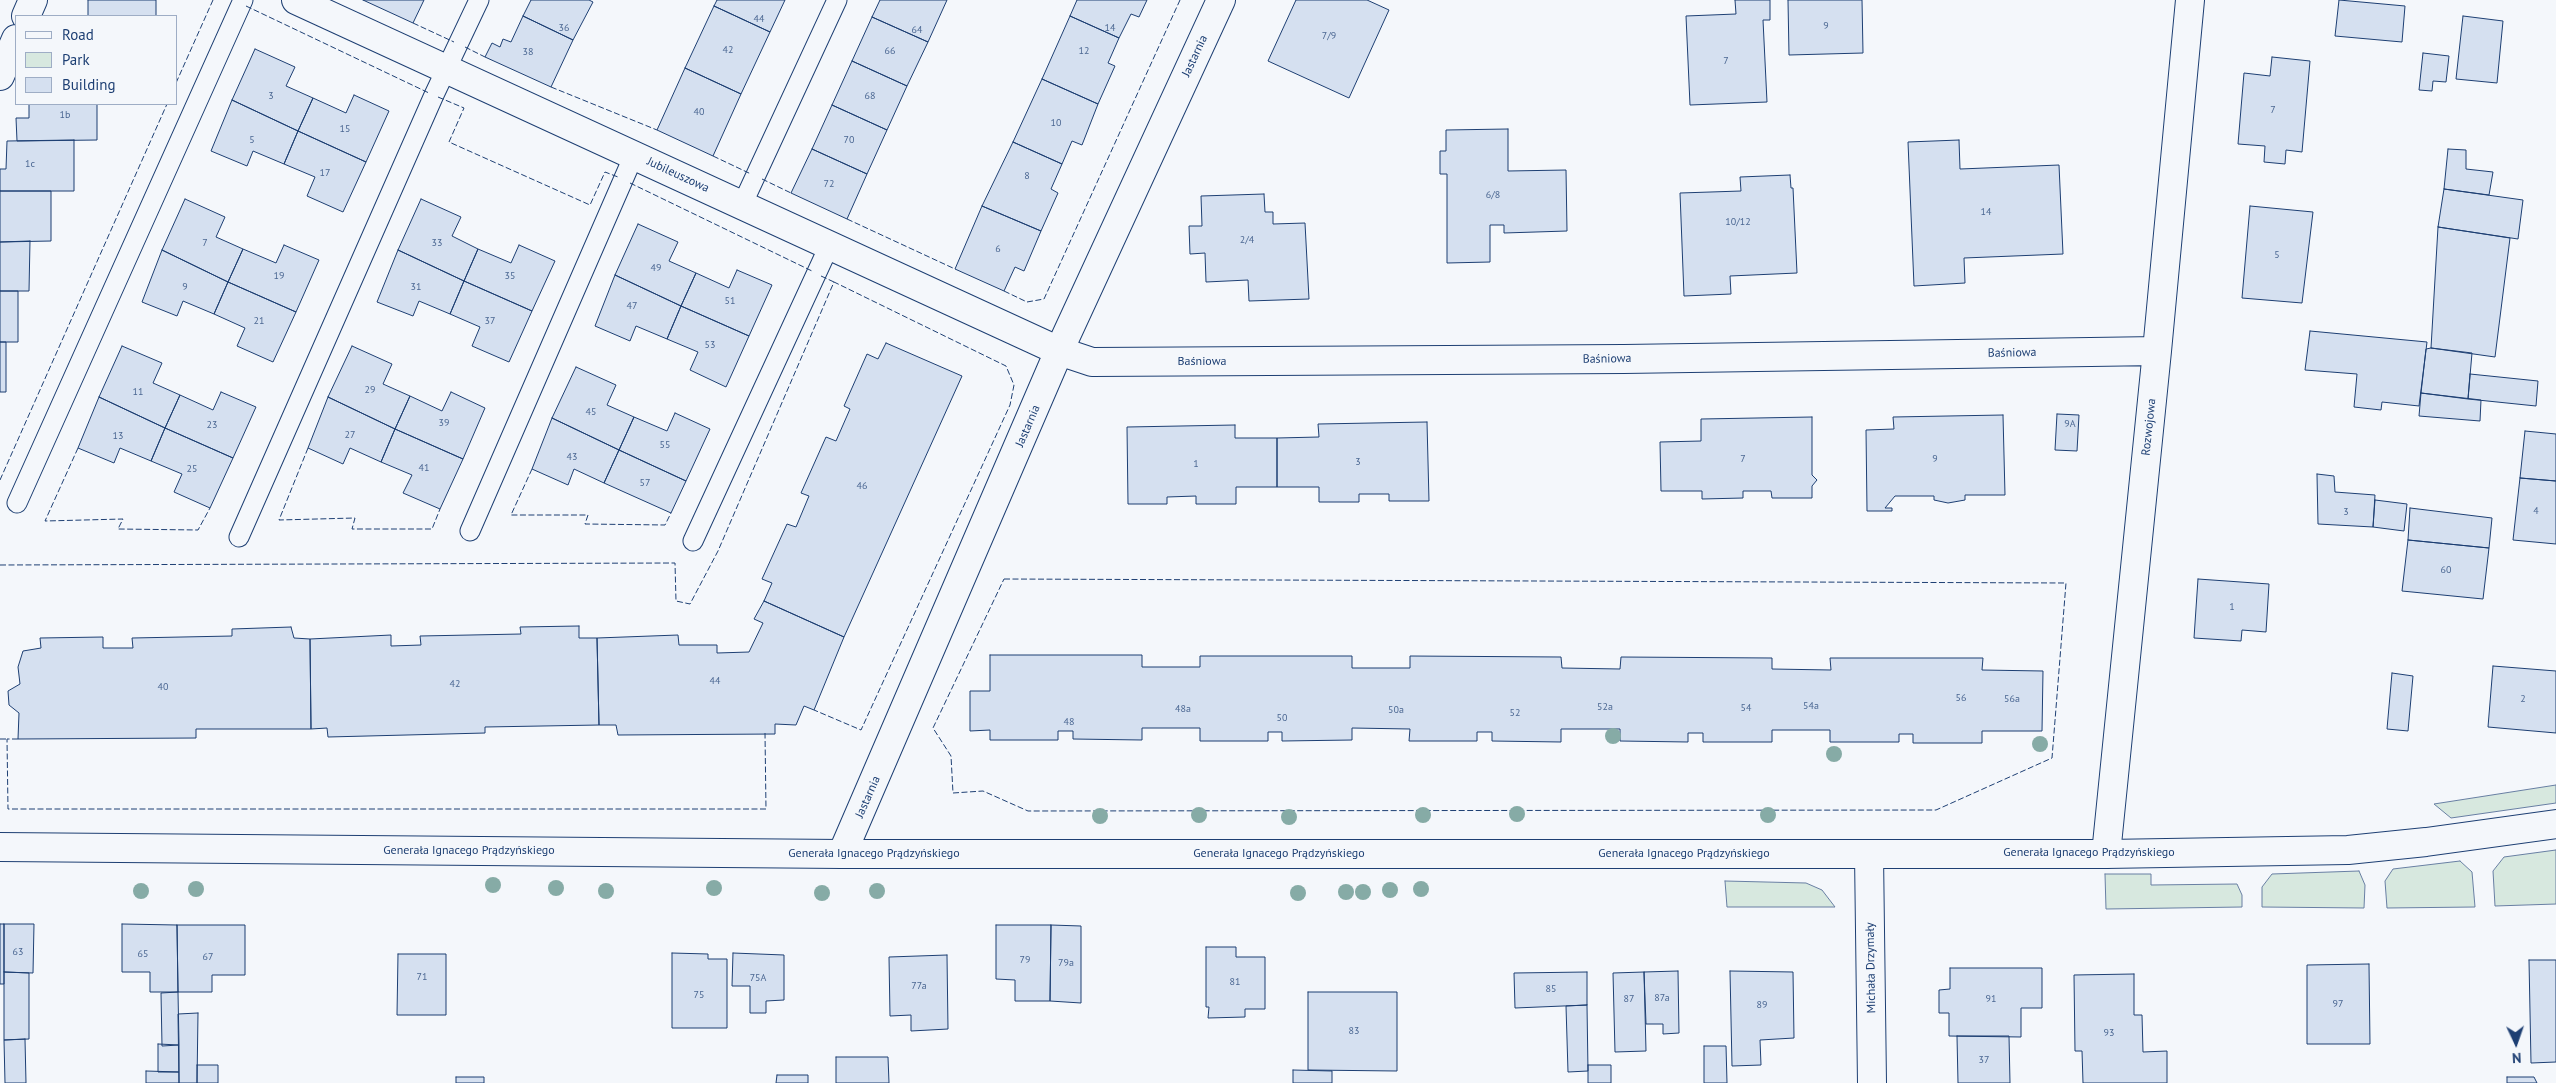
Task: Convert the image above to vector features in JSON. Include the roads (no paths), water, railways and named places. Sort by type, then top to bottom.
[{"type":"street","points":[[26,15],[33,0]]},
{"type":"street","name":"Jubileuszowa","points":[[296,0],[830,244],[1059,351]]},
{"type":"street","name":"Jastarnia","points":[[842,854],[1059,351],[1221,0]]},
{"type":"street","name":"Rozwojowa","points":[[2106,854],[2157,351],[2190,0]]},
{"type":"street","points":[[0,76],[15,41]]},
{"type":"street","name":"Baśniowa","points":[[1059,351],[1079,359],[1108,363],[1624,360],[2157,351]]},
{"type":"street","name":"Generała Ignacego Prądzyńskiego","points":[[0,848],[842,854],[2106,854],[2348,850],[2426,842],[2556,824]]},
{"type":"street","name":"Michała Drzymały","points":[[1869,854],[1872,1083]]},
{"type":"lane","points":[[17,503],[243,0]]},
{"type":"lane","points":[[239,537],[446,69],[479,0]]},
{"type":"lane","points":[[742,205],[837,0]]},
{"type":"lane","points":[[470,531],[634,155]]},
{"type":"lane","points":[[693,541],[830,244]]}]
